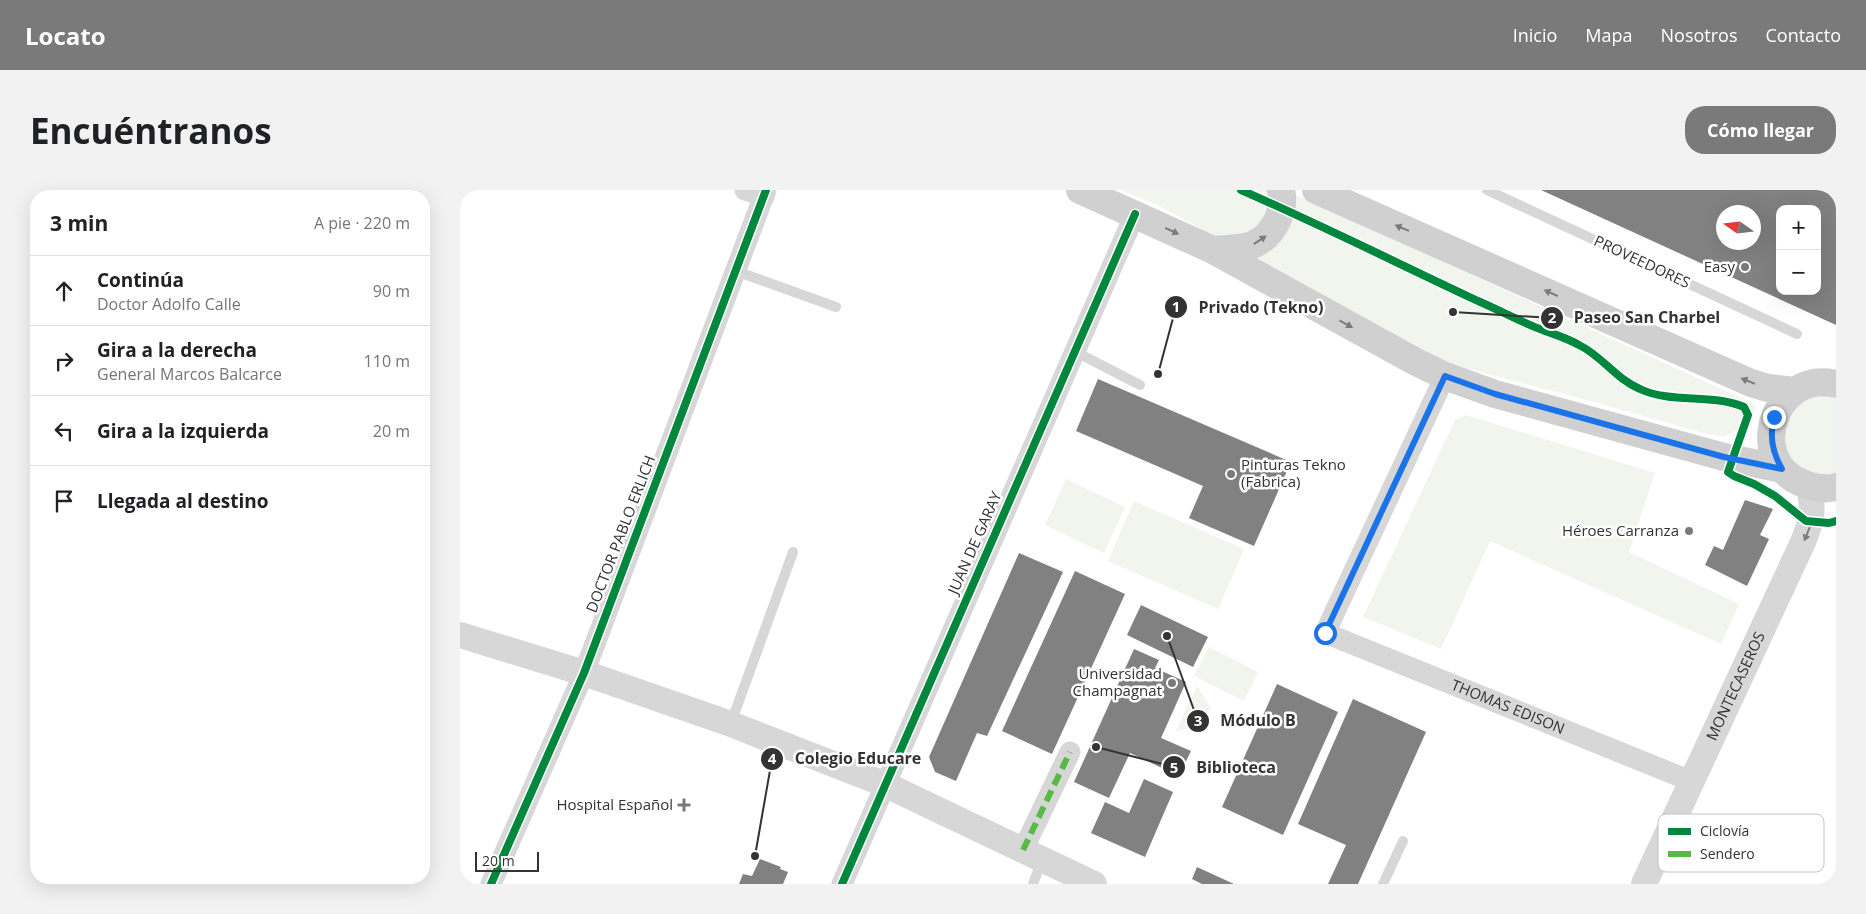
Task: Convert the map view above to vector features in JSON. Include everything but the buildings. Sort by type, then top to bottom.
[{"type":"main road","points":[[1080,190],[1213,250],[1416,362],[1445,376],[1495,394],[1724,457],[1782,469]]},
{"type":"main road","points":[[1213,250],[1252,244],[1262,240],[1280,214],[1282,208],[1281,190]]},
{"type":"main road","points":[[1316,190],[1751,383],[1768,388],[1814,387]]},
{"type":"main road","points":[[1836,373],[1779,407],[1772,427],[1771,439],[1773,451],[1782,469],[1797,481],[1822,489],[1836,487]]},
{"type":"street","name":"DOCTOR PABLO ERLICH","points":[[491,884],[584,673],[736,271],[758,192]]},
{"type":"street","name":"JUAN DE GARAY","points":[[842,884],[884,784],[1135,214]]},
{"type":"street","name":"THOMAS EDISON","points":[[1445,376],[1325,633],[1691,782]]},
{"type":"street","name":"MONTECASEROS","points":[[1676,814],[1812,522],[1809,486]]},
{"type":"street","points":[[460,635],[584,673],[731,724],[884,784],[1094,884]]},
{"type":"street","points":[[1033,854],[1070,752]]},
{"type":"street","name":"MONTECASEROS","points":[[1644,884],[1658,854]]},
{"type":"lane","name":"PROVEEDORES","points":[[1487,190],[1797,334]]},
{"type":"lane","points":[[736,271],[836,307]]},
{"type":"lane","points":[[1074,351],[1140,385]]},
{"type":"lane","points":[[731,724],[793,552]]},
{"type":"lane","points":[[1383,884],[1403,841]]},
{"type":"lane","points":[[1033,854],[1033,884]]},
{"type":"shaded area","points":[[1120,190],[1274,190],[1267,224],[1231,242],[1212,235],[1158,205]]},
{"type":"shaded area","points":[[1296,195],[1748,401],[1755,405],[1753,419],[1748,426],[1724,436],[1707,434],[1450,364],[1430,355],[1255,257]]},
{"type":"shaded area","points":[[1816,396],[1836,398],[1836,473],[1825,475],[1813,474],[1796,463],[1786,447],[1784,428],[1787,419],[1798,405]]},
{"type":"shaded area","points":[[1466,415],[1655,473],[1629,552],[1739,604],[1721,644],[1490,541],[1441,649],[1363,617],[1455,420]]},
{"type":"shaded area","points":[[1066,479],[1125,507],[1104,553],[1045,525]]},
{"type":"shaded area","points":[[1134,501],[1244,549],[1218,609],[1108,561]]},
{"type":"shaded area","points":[[1209,647],[1258,672],[1244,701],[1194,676]]},
{"type":"shaded area","points":[[1197,686],[1211,708],[1202,726],[1176,731]]},
{"type":"marked path","points":[[1023,850],[1070,752]]},
{"type":"cycle path","points":[[491,884],[584,673],[766,190]]},
{"type":"cycle path","points":[[1241,190],[1532,326],[1565,338],[1595,355],[1631,385],[1640,389],[1652,394],[1678,398],[1718,400],[1744,407],[1748,415],[1728,472],[1775,496],[1806,521],[1829,523],[1836,521]]},
{"type":"cycle path","points":[[842,884],[1135,214]]},
{"type":"place","name":"Easy","points":[[1745,267]]},
{"type":"place","name":"Paseo San Charbel","points":[[1453,312]]},
{"type":"place","name":"Privado (Tekno)","points":[[1158,374]]},
{"type":"place","name":"Pinturas Tekno (Fabrica)","points":[[1231,474]]},
{"type":"place","name":"Héroes Carranza","points":[[1689,531]]},
{"type":"place","name":"Módulo B","points":[[1167,636]]},
{"type":"place","name":"Universidad Champagnat","points":[[1172,683]]},
{"type":"place","name":"Biblioteca","points":[[1096,747]]},
{"type":"place","name":"Hospital Español","points":[[684,805]]},
{"type":"place","name":"Colegio Educare","points":[[755,856]]},
{"type":"route","points":[[1325,633],[1445,376],[1495,394],[1724,457],[1782,469],[1773,451],[1771,439],[1774,417]]}]
